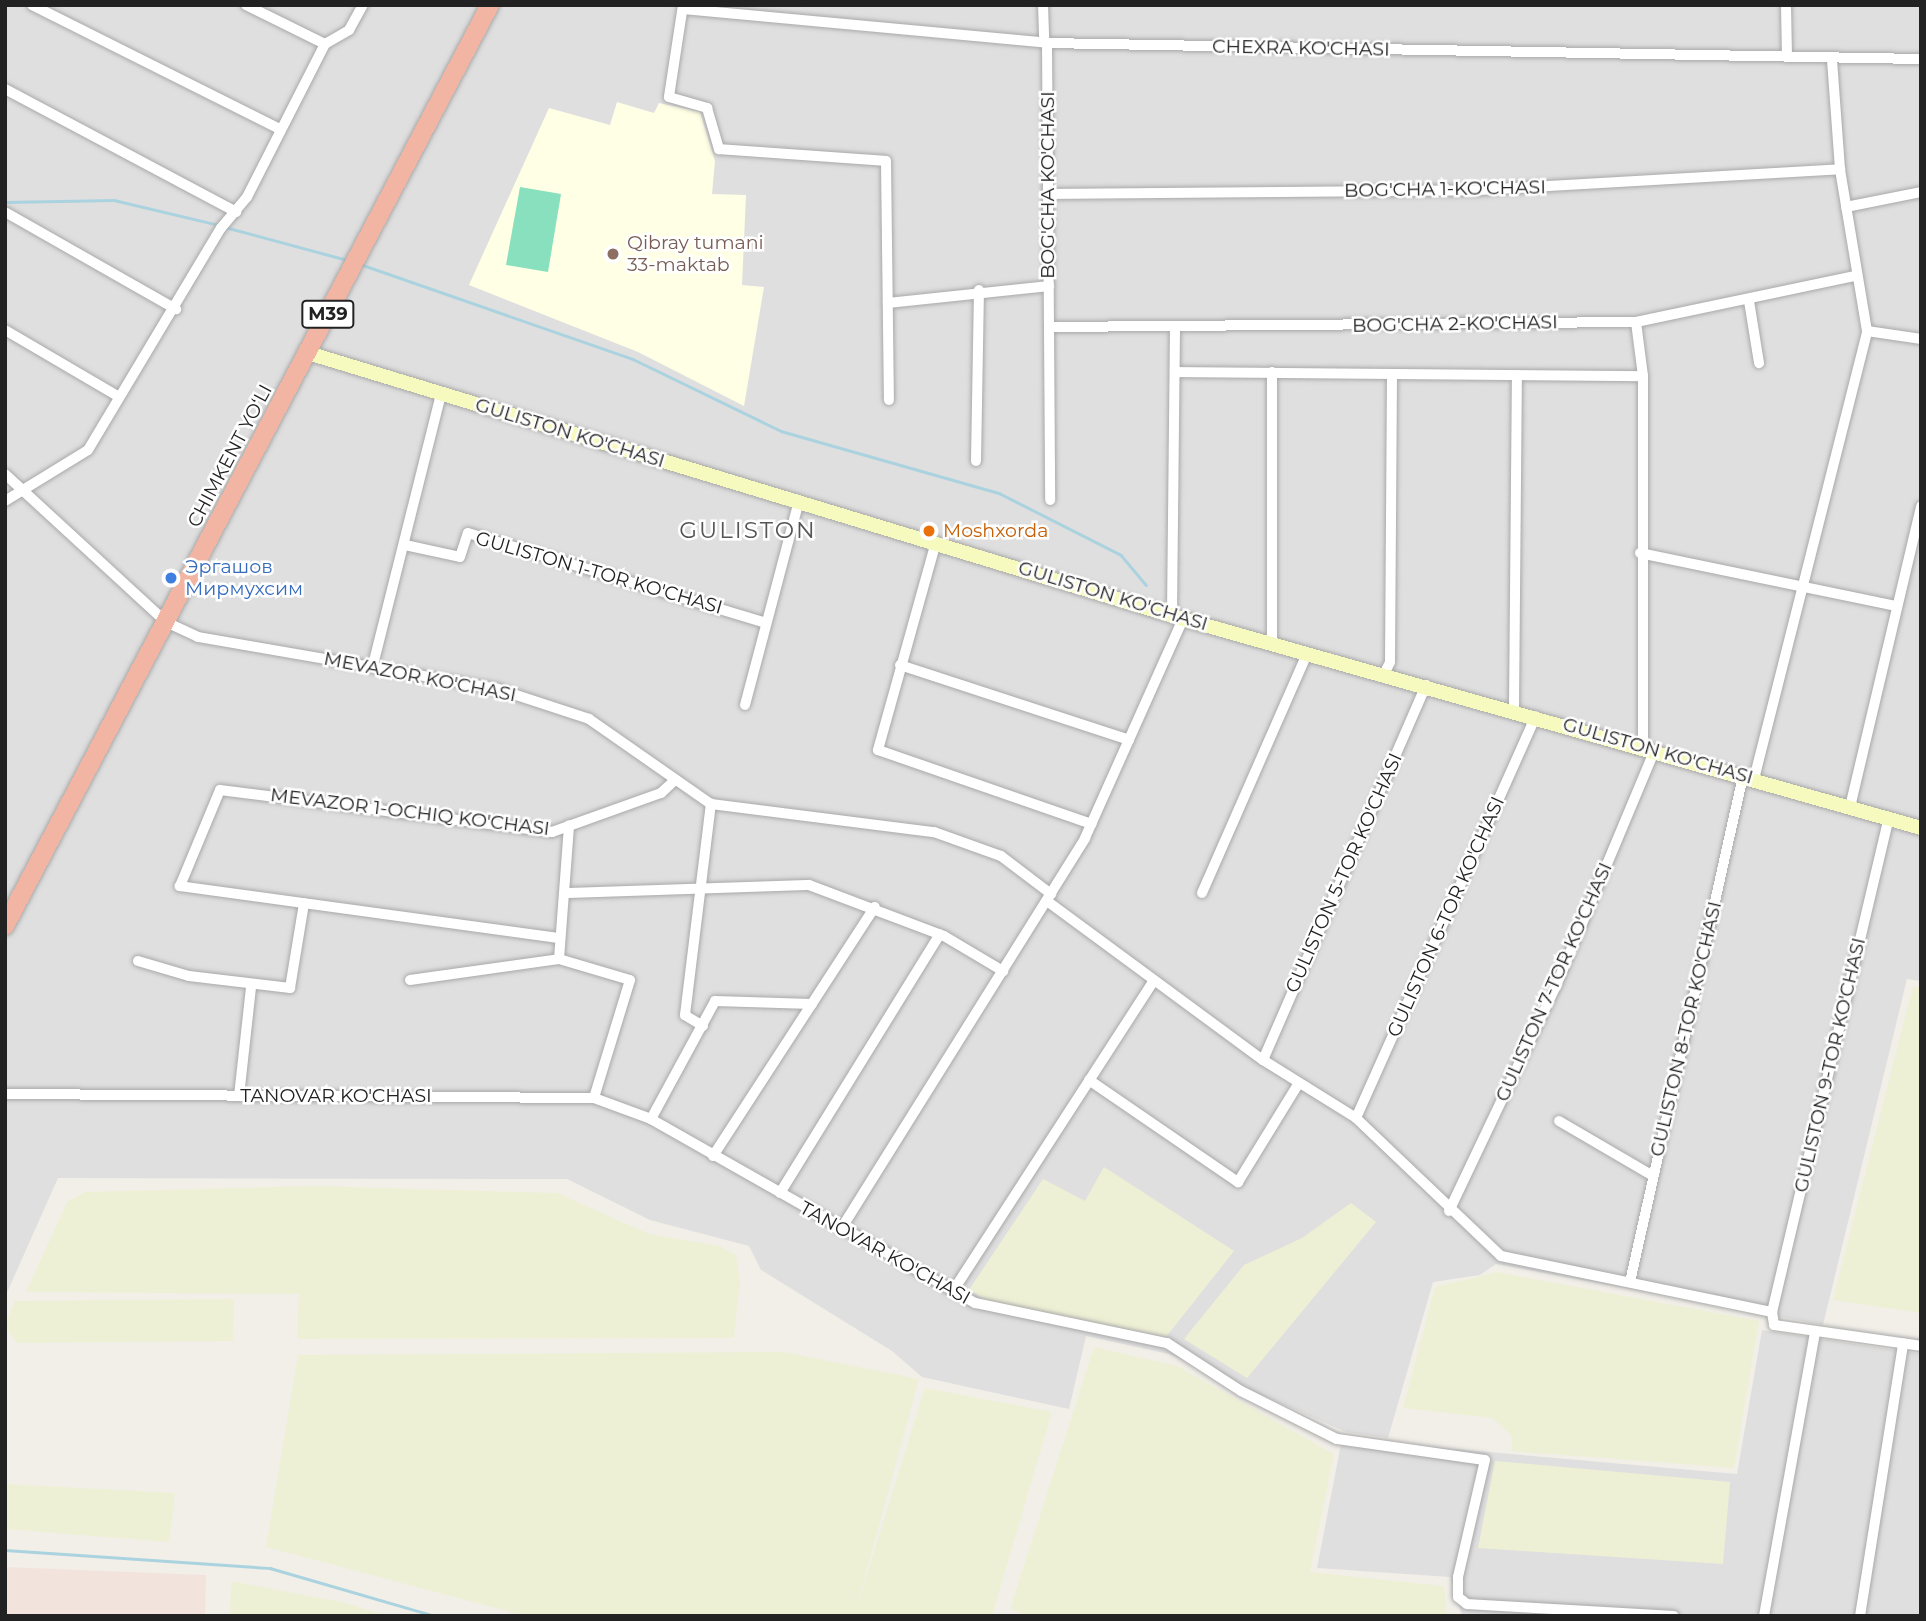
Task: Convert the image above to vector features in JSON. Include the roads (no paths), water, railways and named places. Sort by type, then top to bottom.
[{"type":"highway","name":"CHIMKENT YO‘LI","points":[[5,926],[490,5]]},
{"type":"main road","name":"GULISTON KO'CHASI","points":[[308,353],[1177,617],[1514,709],[1921,828]]},
{"type":"street","points":[[32,5],[280,129]]},
{"type":"street","points":[[246,5],[326,44]]},
{"type":"street","points":[[5,501],[23,484],[88,450],[236,212],[326,44],[349,30],[363,5]]},
{"type":"street","name":"BOG'CHA KO'CHASI","points":[[1043,5],[1051,327],[1050,500]]},
{"type":"street","points":[[1786,5],[1787,57]]},
{"type":"street","points":[[683,7],[669,97],[707,108],[719,149],[886,161],[889,400]]},
{"type":"street","name":"CHEXRA KO'CHASI","points":[[683,7],[1046,42],[1921,59]]},
{"type":"street","points":[[1832,58],[1840,169],[1855,276],[1867,331],[1921,339]]},
{"type":"street","points":[[5,89],[236,212]]},
{"type":"street","name":"BOG'CHA 1-KO'CHASI","points":[[1049,194],[1479,190],[1840,169]]},
{"type":"street","points":[[1846,207],[1921,192]]},
{"type":"street","points":[[5,212],[176,309]]},
{"type":"street","name":"BOG'CHA 2-KO'CHASI","points":[[1051,327],[1636,322],[1749,301],[1855,276]]},
{"type":"street","points":[[888,303],[979,290],[1049,286]]},
{"type":"street","points":[[976,461],[979,290]]},
{"type":"street","points":[[1749,301],[1759,363]]},
{"type":"street","points":[[1636,322],[1643,376],[1640,553],[1648,750]]},
{"type":"street","points":[[841,1229],[1092,824],[1129,740],[1177,617],[1175,326]]},
{"type":"street","points":[[5,330],[119,397]]},
{"type":"street","name":"GULISTON 8-TOR KO'CHASI","points":[[1630,1282],[1748,778],[1867,331]]},
{"type":"street","points":[[1175,372],[1643,376]]},
{"type":"street","points":[[1272,372],[1272,641]]},
{"type":"street","points":[[1384,674],[1390,662],[1392,374]]},
{"type":"street","points":[[1514,709],[1517,375]]},
{"type":"street","points":[[373,665],[441,394]]},
{"type":"street","name":"MEVAZOR KO'CHASI","points":[[5,474],[23,484],[166,622],[198,637],[498,688],[589,719],[673,782],[711,804],[934,832],[1001,856],[1153,982],[1262,1060],[1356,1118],[1449,1211],[1501,1256],[1772,1312]]},
{"type":"street","points":[[746,705],[799,501]]},
{"type":"street","points":[[1850,807],[1921,506]]},
{"type":"street","name":"GULISTON 1-TOR KO'CHASI","points":[[405,545],[460,557],[468,533],[766,623]]},
{"type":"street","points":[[936,542],[878,750],[1092,824]]},
{"type":"street","points":[[1640,553],[1897,606]]},
{"type":"street","points":[[1202,892],[1307,654]]},
{"type":"street","points":[[901,665],[1129,740]]},
{"type":"street","name":"GULISTON 5-TOR KO'CHASI","points":[[1262,1060],[1426,685]]},
{"type":"street","name":"GULISTON 6-TOR KO'CHASI","points":[[1356,1118],[1536,716]]},
{"type":"street","name":"GULISTON 7-TOR KO'CHASI","points":[[1449,1211],[1556,986],[1648,750]]},
{"type":"street","name":"MEVAZOR 1-OCHIQ KO'CHASI","points":[[304,903],[180,886],[220,790],[552,832],[661,793],[673,782]]},
{"type":"street","points":[[703,1026],[685,1015],[704,887],[711,804]]},
{"type":"street","name":"GULISTON 9-TOR KO'CHASI","points":[[1772,1312],[1889,817]]},
{"type":"street","points":[[559,959],[569,825]]},
{"type":"street","points":[[566,893],[809,885],[875,907],[940,934],[1003,971]]},
{"type":"street","points":[[138,961],[251,987],[292,985],[304,903],[559,939]]},
{"type":"street","points":[[713,1156],[875,907]]},
{"type":"street","points":[[779,1193],[940,934]]},
{"type":"street","points":[[410,980],[559,959],[630,980],[594,1098]]},
{"type":"street","points":[[953,1291],[1153,982]]},
{"type":"street","points":[[239,1096],[251,987]]},
{"type":"street","points":[[651,1119],[715,1001],[812,1004]]},
{"type":"street","points":[[1089,1080],[1238,1182],[1299,1083]]},
{"type":"street","name":"TANOVAR KO'CHASI","points":[[5,1094],[594,1098],[651,1119],[975,1303],[1167,1343],[1241,1391],[1337,1439],[1485,1460],[1458,1577],[1458,1597],[1467,1604],[1674,1616]]},
{"type":"street","points":[[1559,1121],[1653,1176]]},
{"type":"street","points":[[1772,1312],[1774,1325],[1815,1333],[1921,1346]]},
{"type":"street","points":[[1765,1616],[1815,1333]]},
{"type":"street","points":[[1860,1616],[1903,1343]]},
{"type":"waterway","points":[[5,202],[114,200],[219,225]]},
{"type":"waterway","points":[[225,227],[347,260]]},
{"type":"waterway","points":[[360,264],[633,359],[781,431],[999,493],[1121,555],[1146,585]]},
{"type":"waterway","points":[[5,1550],[270,1568],[435,1616]]},
{"type":"place","name":"Qibray tumani 33-maktab","points":[[613,254]]},
{"type":"place","name":"Moshxorda","points":[[929,531]]},
{"type":"place","name":"Эргашов Мирмухсим","points":[[171,578]]},
{"type":"district","name":"GULISTON","points":[[748,530]]}]
